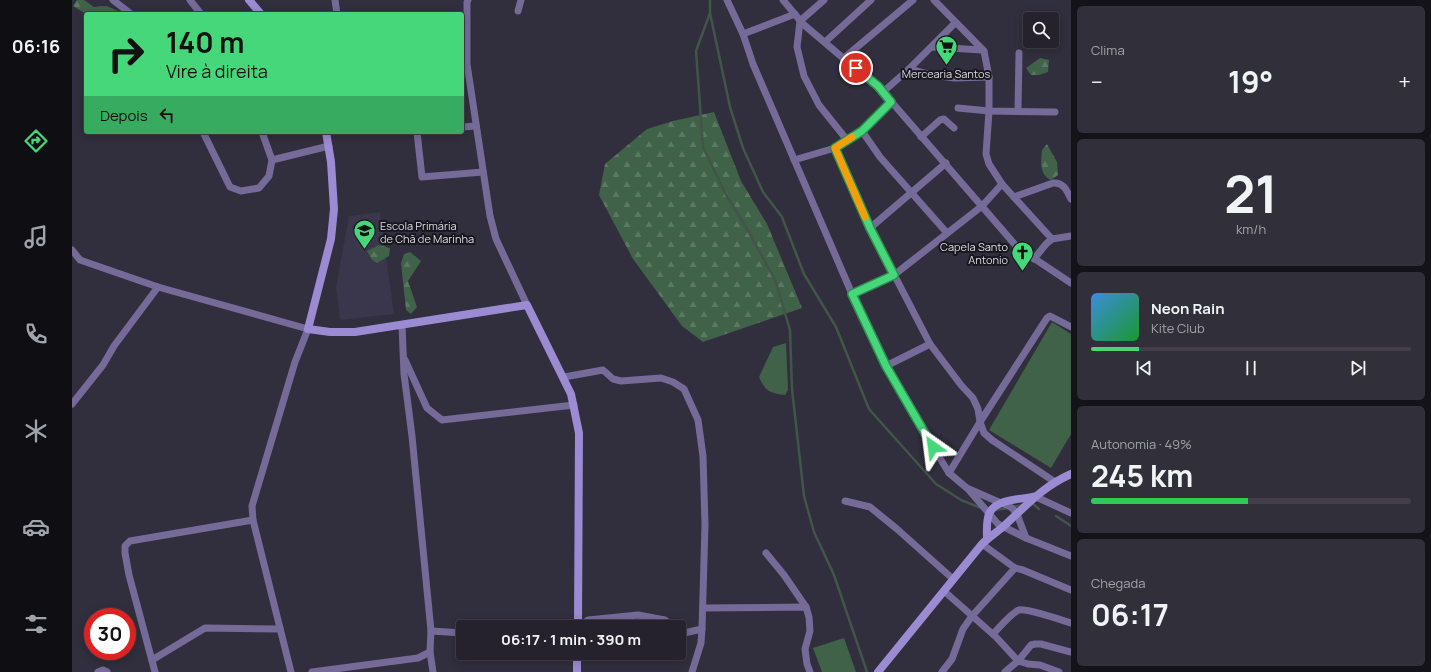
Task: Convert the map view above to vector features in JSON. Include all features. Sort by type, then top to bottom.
[{"type":"street","points":[[113,0],[128,12]]},
{"type":"street","points":[[190,0],[199,12]]},
{"type":"street","points":[[249,0],[259,12]]},
{"type":"street","points":[[335,0],[337,12]]},
{"type":"street","points":[[468,0],[465,64],[490,216],[496,239],[527,305],[564,377],[574,405],[579,433],[579,620]]},
{"type":"street","points":[[518,11],[521,0]]},
{"type":"street","points":[[727,0],[744,34],[753,64],[852,294],[886,366],[949,473],[968,489],[1002,527],[1071,556]]},
{"type":"street","points":[[783,0],[800,21],[883,92],[946,163],[1017,247],[1071,284]]},
{"type":"street","points":[[824,0],[800,21],[797,47],[804,76],[819,105],[847,140]]},
{"type":"street","points":[[825,42],[871,0]]},
{"type":"street","points":[[844,58],[913,0]]},
{"type":"street","points":[[934,0],[982,50],[989,77],[989,111],[986,154],[989,164],[1002,184],[1052,239]]},
{"type":"street","points":[[744,34],[795,14]]},
{"type":"street","points":[[883,92],[910,69],[955,23]]},
{"type":"street","points":[[932,46],[982,50]]},
{"type":"street","points":[[1018,53],[1018,111]]},
{"type":"street","points":[[910,69],[931,75],[956,78],[989,77]]},
{"type":"street","points":[[794,160],[835,148],[862,131],[891,102]]},
{"type":"street","points":[[958,108],[989,111],[1055,112]]},
{"type":"street","points":[[922,137],[940,120],[944,119],[954,128]]},
{"type":"street","points":[[464,127],[476,126]]},
{"type":"street","points":[[862,131],[880,157],[947,233]]},
{"type":"street","points":[[204,134],[230,187],[241,191],[259,188],[270,176],[272,160],[263,134]]},
{"type":"street","points":[[291,672],[253,520],[252,506],[295,362],[308,329],[331,240],[334,209],[331,162],[326,134]]},
{"type":"street","points":[[417,134],[422,177],[483,172]]},
{"type":"street","points":[[272,160],[329,146]]},
{"type":"street","points":[[835,148],[870,228],[930,344],[961,385],[973,398],[984,433],[992,440],[1055,482]]},
{"type":"street","points":[[870,228],[946,163]]},
{"type":"street","points":[[1014,197],[1058,182],[1066,189],[1071,199]]},
{"type":"street","points":[[852,294],[894,275],[982,206],[1002,184]]},
{"type":"street","points":[[1034,259],[1052,239],[1070,238]]},
{"type":"street","points":[[72,250],[80,260],[158,287],[308,329],[330,332],[355,332],[527,305]]},
{"type":"street","points":[[72,404],[103,365],[114,346],[158,287]]},
{"type":"street","points":[[949,473],[1047,318],[1050,316],[1054,317],[1071,327]]},
{"type":"street","points":[[402,325],[404,374],[412,436],[430,631],[430,652],[433,672]]},
{"type":"street","points":[[886,366],[930,344]]},
{"type":"street","points":[[403,356],[427,408],[442,420],[574,405]]},
{"type":"street","points":[[564,377],[603,370],[613,379],[621,382],[661,378],[673,382],[684,389],[698,420],[703,456],[705,525],[701,643],[692,672]]},
{"type":"street","points":[[881,670],[984,541],[1017,514],[1034,496],[1055,482],[1071,474]]},
{"type":"street","points":[[968,489],[1009,506],[1017,514],[1026,538]]},
{"type":"street","points":[[984,541],[989,514],[993,507],[1001,503],[1034,496],[1071,514]]},
{"type":"street","points":[[845,502],[870,507],[953,579]]},
{"type":"street","points":[[155,672],[129,575],[125,546],[130,541],[253,520]]},
{"type":"street","points":[[984,541],[1015,568],[1071,590]]},
{"type":"street","points":[[766,553],[784,575],[806,607],[809,617],[810,631],[805,649],[807,664],[810,672]]},
{"type":"street","points":[[942,672],[952,659],[963,629],[972,616],[1015,568]]},
{"type":"street","points":[[944,591],[993,634],[1018,661],[1040,665],[1060,672]]},
{"type":"street","points":[[703,608],[806,607]]},
{"type":"street","points":[[993,634],[1014,613],[1020,610],[1029,611],[1071,623]]},
{"type":"street","points":[[588,620],[638,615],[665,620]]},
{"type":"street","points":[[152,660],[205,628],[280,628]]},
{"type":"street","points":[[686,633],[702,630]]},
{"type":"street","points":[[430,631],[456,633]]},
{"type":"street","points":[[1005,672],[1018,661],[1031,645],[1041,644],[1071,652]]},
{"type":"street","points":[[312,672],[418,658],[430,652]]},
{"type":"street","points":[[576,672],[577,660]]},
{"type":"street","points":[[98,672],[103,670],[107,672]]},
{"type":"shaded area","name":"Escola Primária de Chã de Marinha","points":[[380,212],[394,314],[340,320],[336,287],[349,216]]},
{"type":"green space","points":[[77,0],[84,0],[94,7],[107,6],[120,12],[84,13],[73,6]]},
{"type":"green space","points":[[1040,58],[1049,60],[1048,72],[1039,75],[1031,75],[1026,68]]},
{"type":"green space","points":[[714,112],[741,181],[767,224],[802,308],[703,342],[682,326],[633,259],[599,195],[605,164],[647,129],[673,121]]},
{"type":"green space","points":[[1047,144],[1057,162],[1058,175],[1051,180],[1044,175],[1041,159],[1042,150]]},
{"type":"green space","points":[[379,245],[390,248],[389,256],[377,263],[372,260],[367,251]]},
{"type":"green space","points":[[410,252],[421,261],[408,281],[417,307],[411,314],[406,310],[401,263],[404,254]]},
{"type":"green space","points":[[1052,322],[1071,334],[1071,434],[1051,468],[989,430]]},
{"type":"green space","points":[[786,343],[788,390],[785,395],[768,390],[763,385],[759,377],[773,347]]},
{"type":"green space","points":[[844,638],[856,672],[822,672],[813,648]]},
{"type":"waterway","points":[[710,0],[710,13],[730,107],[743,148],[763,192],[782,217],[804,274],[836,327],[869,409],[936,484],[961,500],[981,508]]},
{"type":"waterway","points":[[710,13],[696,51],[703,147],[724,191],[775,280],[790,330],[792,389],[804,496],[814,532],[834,575],[867,672]]},
{"type":"waterway","points":[[1032,503],[1039,509]]},
{"type":"waterway","points":[[1013,507],[1023,505]]},
{"type":"waterway","points":[[995,510],[1008,508]]},
{"type":"waterway","points":[[1056,516],[1071,526]]},
{"type":"slow traffic","points":[[852,137],[835,148],[865,217]]},
{"type":"place","name":"Mercearia Santos","points":[[946,66]]},
{"type":"place","name":"Escola Primária de Chã de Marinha","points":[[364,250]]},
{"type":"place","name":"Capela Santo Antonio","points":[[1023,272]]},
{"type":"route","points":[[856,68],[878,86],[891,102],[862,131],[835,148],[870,228],[894,275],[852,294],[886,366],[933,447]]}]
